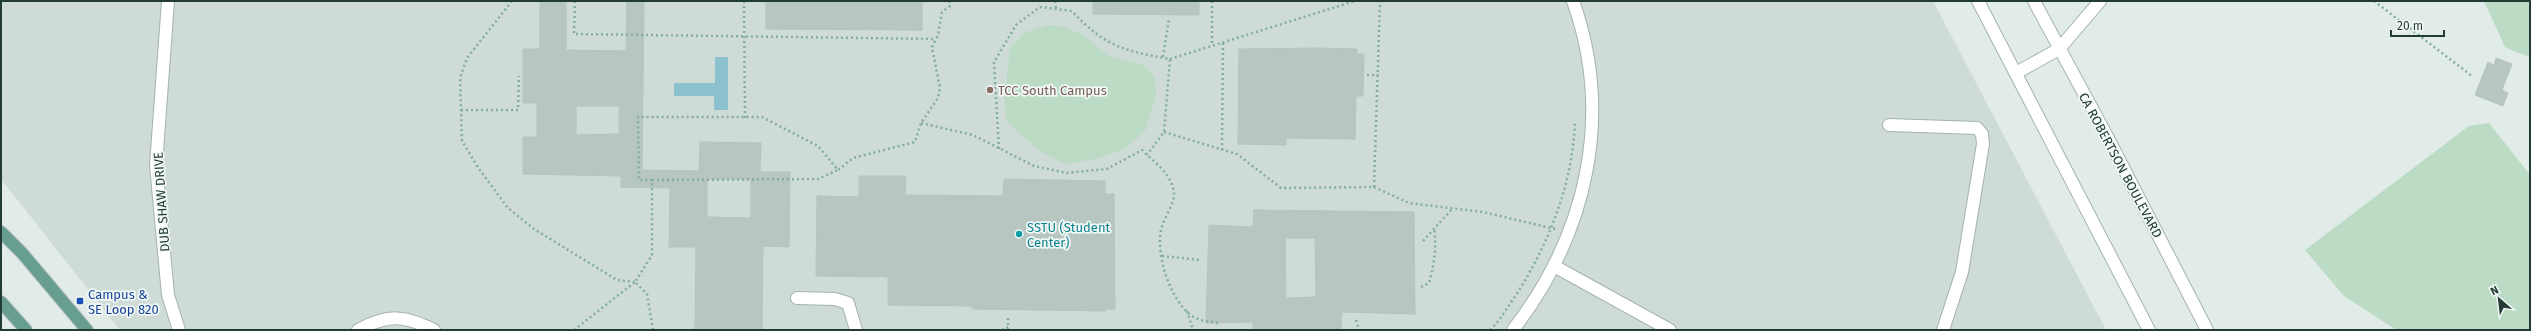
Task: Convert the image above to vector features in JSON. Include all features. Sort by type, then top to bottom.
[{"type":"main road","points":[[1,232],[22,253],[87,330]]},
{"type":"main road","points":[[1,302],[26,330]]},
{"type":"street","name":"DUB SHAW DRIVE","points":[[168,1],[156,165],[168,294],[179,330]]},
{"type":"street","points":[[1513,330],[1527,312],[1554,266],[1569,233],[1584,184],[1591,148],[1594,106],[1584,32],[1572,1]]},
{"type":"street","points":[[1978,1],[2149,330]]},
{"type":"street","name":"CA ROBERTSON BOULEVARD","points":[[2034,1],[2109,140],[2207,330]]},
{"type":"street","points":[[2016,73],[2059,49],[2100,1]]},
{"type":"street","points":[[1889,124],[1977,128],[1982,134],[1983,144],[1962,272],[1943,330]]},
{"type":"street","points":[[1554,266],[1670,330]]},
{"type":"street","points":[[797,298],[835,299],[848,304],[856,330]]},
{"type":"street","points":[[358,330],[392,318],[413,319],[434,330]]},
{"type":"path","points":[[512,1],[467,58],[460,78],[462,141],[479,169],[508,208],[534,229],[617,280],[635,282],[647,294],[653,330]]},
{"type":"path","points":[[575,1],[574,34],[744,35],[936,39]]},
{"type":"path","points":[[744,1],[745,118]]},
{"type":"path","points":[[838,170],[818,146],[762,117],[638,117],[639,180],[818,179],[838,170],[853,158],[915,142],[921,124],[938,98],[940,88],[932,47],[936,39],[942,12],[950,6],[949,1]]},
{"type":"path","points":[[1055,1],[1056,9]]},
{"type":"path","points":[[1212,1],[1212,46]]},
{"type":"path","points":[[999,149],[994,62],[1016,25],[1040,7],[1072,11],[1090,31],[1111,44],[1170,59],[1355,1]]},
{"type":"path","points":[[1374,187],[1380,1]]},
{"type":"path","points":[[2374,1],[2472,76]]},
{"type":"path","points":[[1163,57],[1169,19]]},
{"type":"path","points":[[1222,150],[1223,42]]},
{"type":"path","points":[[1147,155],[1164,132],[1170,59]]},
{"type":"path","points":[[1366,75],[1378,75]]},
{"type":"path","points":[[461,110],[518,110],[519,76]]},
{"type":"path","points":[[1490,330],[1528,277],[1552,228],[1565,188],[1575,114]]},
{"type":"path","points":[[921,124],[973,136],[1034,166],[1068,173],[1107,170],[1142,150],[1167,174],[1174,193],[1161,231],[1162,256],[1165,276],[1186,309],[1192,315],[1203,321],[1219,323]]},
{"type":"path","points":[[1164,132],[1238,154],[1281,188],[1374,187],[1409,203],[1483,212],[1569,233]]},
{"type":"path","points":[[574,330],[635,282],[652,255],[652,180]]},
{"type":"path","points":[[1423,241],[1453,208]]},
{"type":"path","points":[[1421,287],[1429,283],[1433,267],[1436,243],[1434,228]]},
{"type":"path","points":[[1162,256],[1200,260]]},
{"type":"path","points":[[1186,309],[1193,330]]},
{"type":"path","points":[[1002,330],[1008,329],[1008,315]]},
{"type":"path","points":[[1356,320],[1359,330]]},
{"type":"shaded area","name":"TCC South Campus","points":[[1,1],[1933,1],[2106,330],[120,330],[1,179]]},
{"type":"green space","points":[[2484,1],[2530,1],[2530,55],[2526,56],[2505,47]]},
{"type":"green space","points":[[1047,25],[1064,27],[1082,34],[1109,56],[1143,65],[1155,78],[1156,95],[1145,131],[1125,149],[1095,159],[1065,164],[1040,151],[1007,122],[1004,101],[1010,48],[1024,33]]},
{"type":"green space","points":[[2489,123],[2530,175],[2530,330],[2395,329],[2344,296],[2305,250],[2469,126]]},
{"type":"water","points":[[715,57],[728,57],[728,110],[714,110],[714,96],[674,96],[674,83],[715,83]]},
{"type":"building","points":[[540,1],[566,1],[566,50],[626,51],[627,1],[644,1],[642,170],[699,171],[700,142],[761,143],[760,172],[790,172],[789,247],[763,246],[762,330],[695,330],[696,247],[669,247],[670,188],[621,187],[621,176],[523,174],[523,137],[537,137],[537,103],[523,103],[523,49],[540,49]],"holes":[[[576,106],[619,106],[619,134],[576,135]],[[707,179],[751,179],[751,218],[707,217]]]},
{"type":"building","points":[[766,1],[922,1],[922,30],[766,29]]},
{"type":"building","points":[[1093,1],[1199,1],[1199,15],[1093,14]]},
{"type":"building","points":[[1239,49],[1357,49],[1357,54],[1364,54],[1363,96],[1356,96],[1355,139],[1286,138],[1286,145],[1238,144]]},
{"type":"building","points":[[2496,58],[2512,64],[2502,90],[2508,93],[2503,106],[2475,95],[2488,62],[2494,65]]},
{"type":"building","name":"SSTU (Student Center)","points":[[859,176],[906,176],[905,195],[1003,196],[1004,179],[1105,181],[1105,194],[1114,194],[1115,309],[1106,309],[1106,311],[972,309],[972,306],[888,305],[888,277],[816,276],[817,196],[859,197]]},
{"type":"building","points":[[1254,210],[1414,212],[1415,314],[1342,312],[1341,330],[1253,330],[1253,322],[1206,323],[1209,225],[1253,227]],"holes":[[[1285,238],[1315,238],[1316,297],[1286,298]]]},
{"type":"place","name":"TCC South Campus","points":[[990,90]]},
{"type":"place","name":"SSTU (Student Center)","points":[[1019,234]]},
{"type":"place","name":"Campus & SE Loop 820","points":[[80,301]]}]
